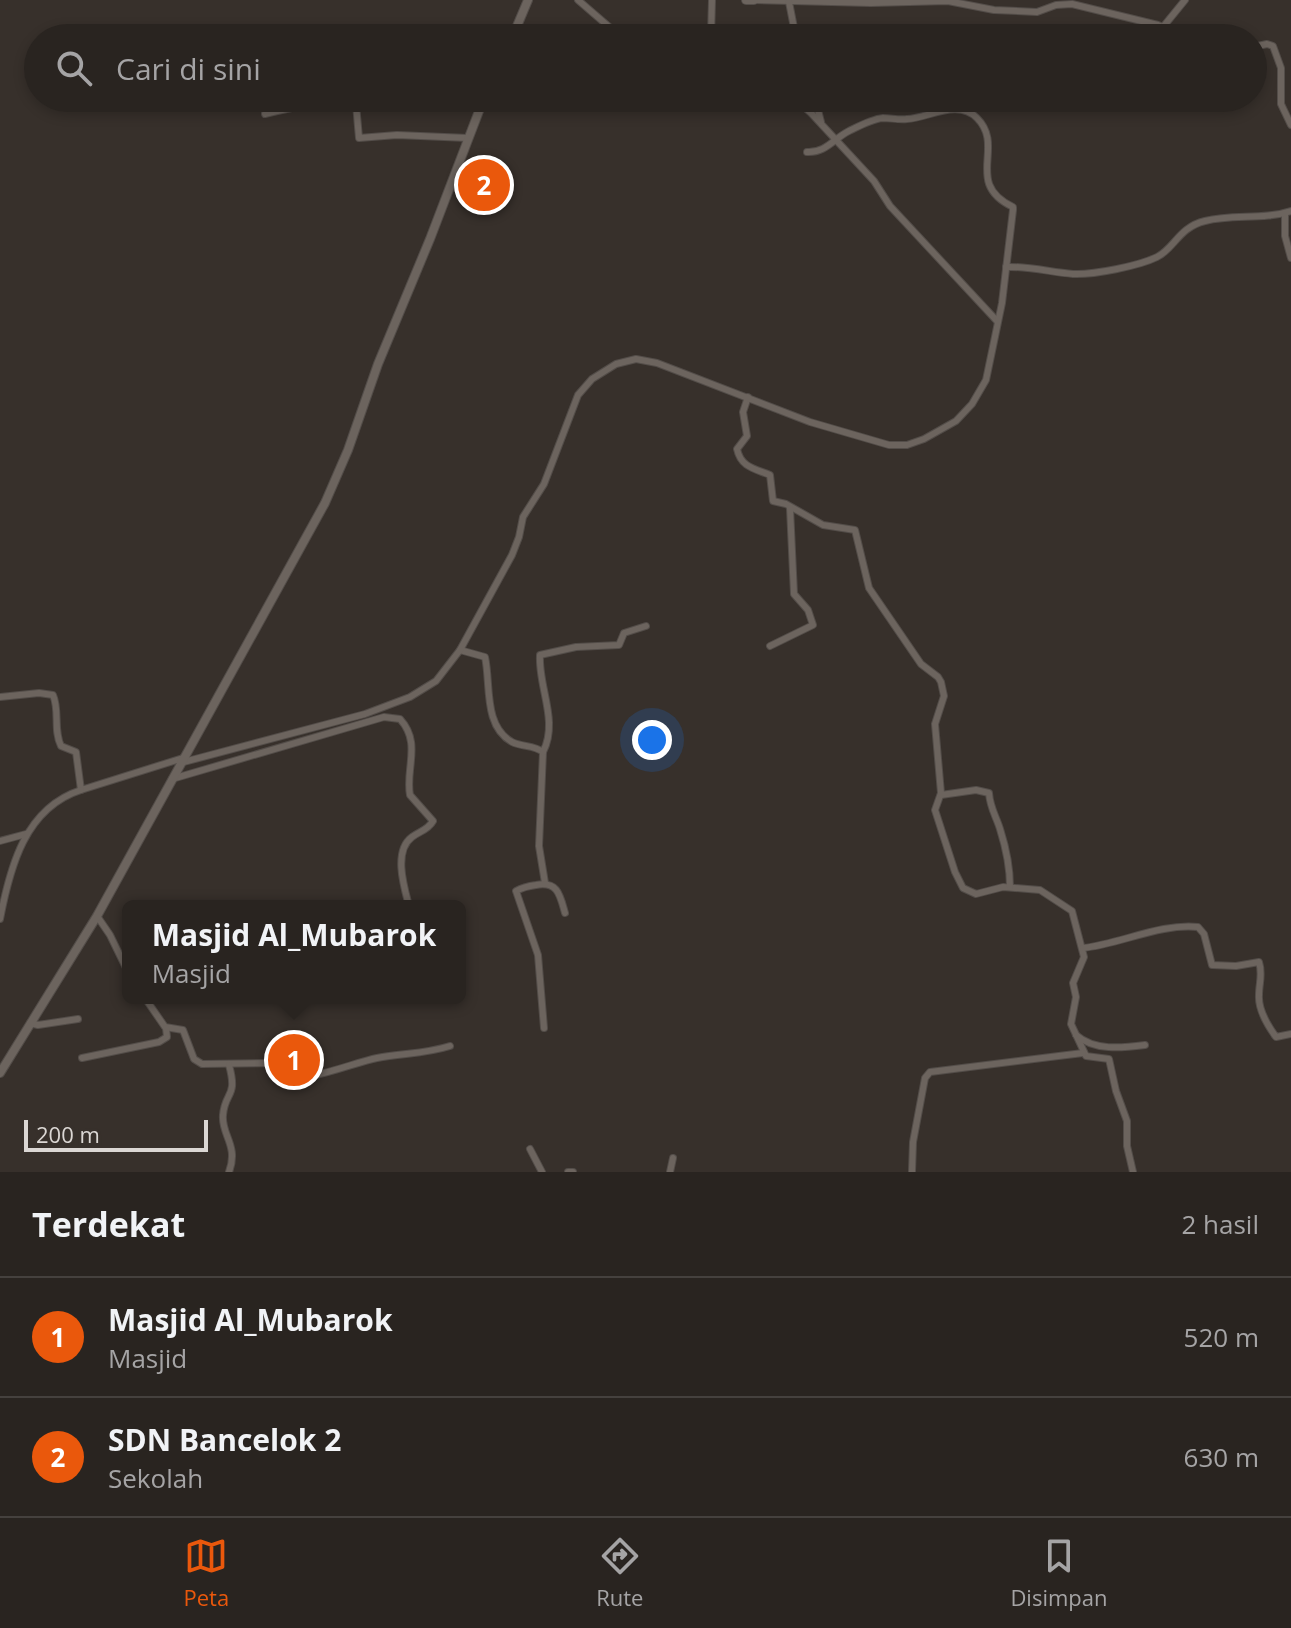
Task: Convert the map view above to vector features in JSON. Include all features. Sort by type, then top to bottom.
[{"type":"street","points":[[518,24],[528,0]]},
{"type":"street","points":[[578,0],[606,24]]},
{"type":"street","points":[[711,24],[712,0]]},
{"type":"street","points":[[746,0],[948,1],[994,10],[1037,12],[1056,5],[1072,4],[1142,24]]},
{"type":"street","points":[[1170,24],[1185,0]]},
{"type":"street","points":[[789,2],[793,24]]},
{"type":"street","points":[[1267,44],[1273,46],[1281,68],[1281,104],[1291,125]]},
{"type":"street","points":[[265,114],[276,112]]},
{"type":"street","points":[[357,112],[359,138],[397,135],[468,138]]},
{"type":"street","points":[[0,1073],[97,916],[325,503],[478,112]]},
{"type":"street","points":[[809,112],[822,124]]},
{"type":"street","points":[[819,112],[830,144],[878,186],[890,206],[997,321]]},
{"type":"street","points":[[807,152],[881,118],[906,120],[931,112]]},
{"type":"street","points":[[178,768],[397,703],[436,681],[462,651],[517,544],[523,517],[544,484],[578,395],[592,379],[616,364],[642,360],[746,401],[889,445],[915,443],[956,421],[972,404],[986,380],[1008,267],[1013,207],[998,201],[988,183],[988,136],[976,116],[969,112]]},
{"type":"street","points":[[1008,267],[1045,268],[1076,274],[1128,266],[1161,256],[1176,237],[1195,224],[1288,212],[1285,236],[1291,258]]},
{"type":"street","points":[[746,401],[743,417],[747,436],[737,449],[739,456],[752,469],[770,475],[772,499],[823,525],[855,530],[869,588],[921,664],[938,677],[944,696],[935,724],[941,795],[935,810],[963,888],[976,894],[996,887],[1040,890],[1072,911],[1084,959],[1073,983],[1076,997],[1070,1021],[1083,1053],[1109,1059],[1127,1121],[1127,1146],[1133,1172]]},
{"type":"street","points":[[770,646],[813,625],[808,610],[794,594],[789,508]]},
{"type":"street","points":[[545,883],[539,846],[543,752],[549,740],[550,727],[540,655],[581,646],[619,645],[624,633],[646,626]]},
{"type":"street","points":[[462,651],[483,656],[486,660],[490,708],[502,732],[516,743],[543,752]]},
{"type":"street","points":[[0,697],[39,693],[53,695],[56,700],[58,740],[61,746],[76,752],[81,790]]},
{"type":"street","points":[[0,919],[16,855],[26,834],[58,800],[81,790],[384,717],[400,719],[409,732],[412,742],[410,795],[433,821],[405,845],[402,881],[407,900]]},
{"type":"street","points":[[941,795],[976,790],[989,793],[990,810],[1000,827],[1005,849],[1010,887]]},
{"type":"street","points":[[0,841],[26,834]]},
{"type":"street","points":[[544,1028],[538,955],[516,893],[519,888],[545,883],[557,888],[565,913]]},
{"type":"street","points":[[97,916],[122,960]]},
{"type":"street","points":[[1083,948],[1112,944],[1150,932],[1198,927],[1204,934],[1212,965],[1236,966],[1259,962],[1262,971],[1259,1003],[1264,1017],[1276,1037],[1291,1034]]},
{"type":"street","points":[[82,1058],[159,1042],[167,1037],[166,1028],[149,1004]]},
{"type":"street","points":[[30,1023],[38,1025],[78,1019]]},
{"type":"street","points":[[166,1028],[183,1030],[198,1063],[268,1063],[281,1076],[325,1073],[378,1058],[424,1054],[450,1046]]},
{"type":"street","points":[[1074,1033],[1082,1040],[1102,1046],[1145,1045]]},
{"type":"street","points":[[912,1172],[915,1130],[925,1078],[930,1072],[1083,1053]]},
{"type":"street","points":[[229,1065],[234,1087],[223,1117],[231,1143],[229,1172]]},
{"type":"street","points":[[530,1149],[542,1172]]},
{"type":"street","points":[[670,1172],[673,1158]]},
{"type":"place","name":"SDN Bancelok 2","points":[[484,185]]},
{"type":"place","name":"Masjid Al_Mubarok","points":[[294,1060]]}]
